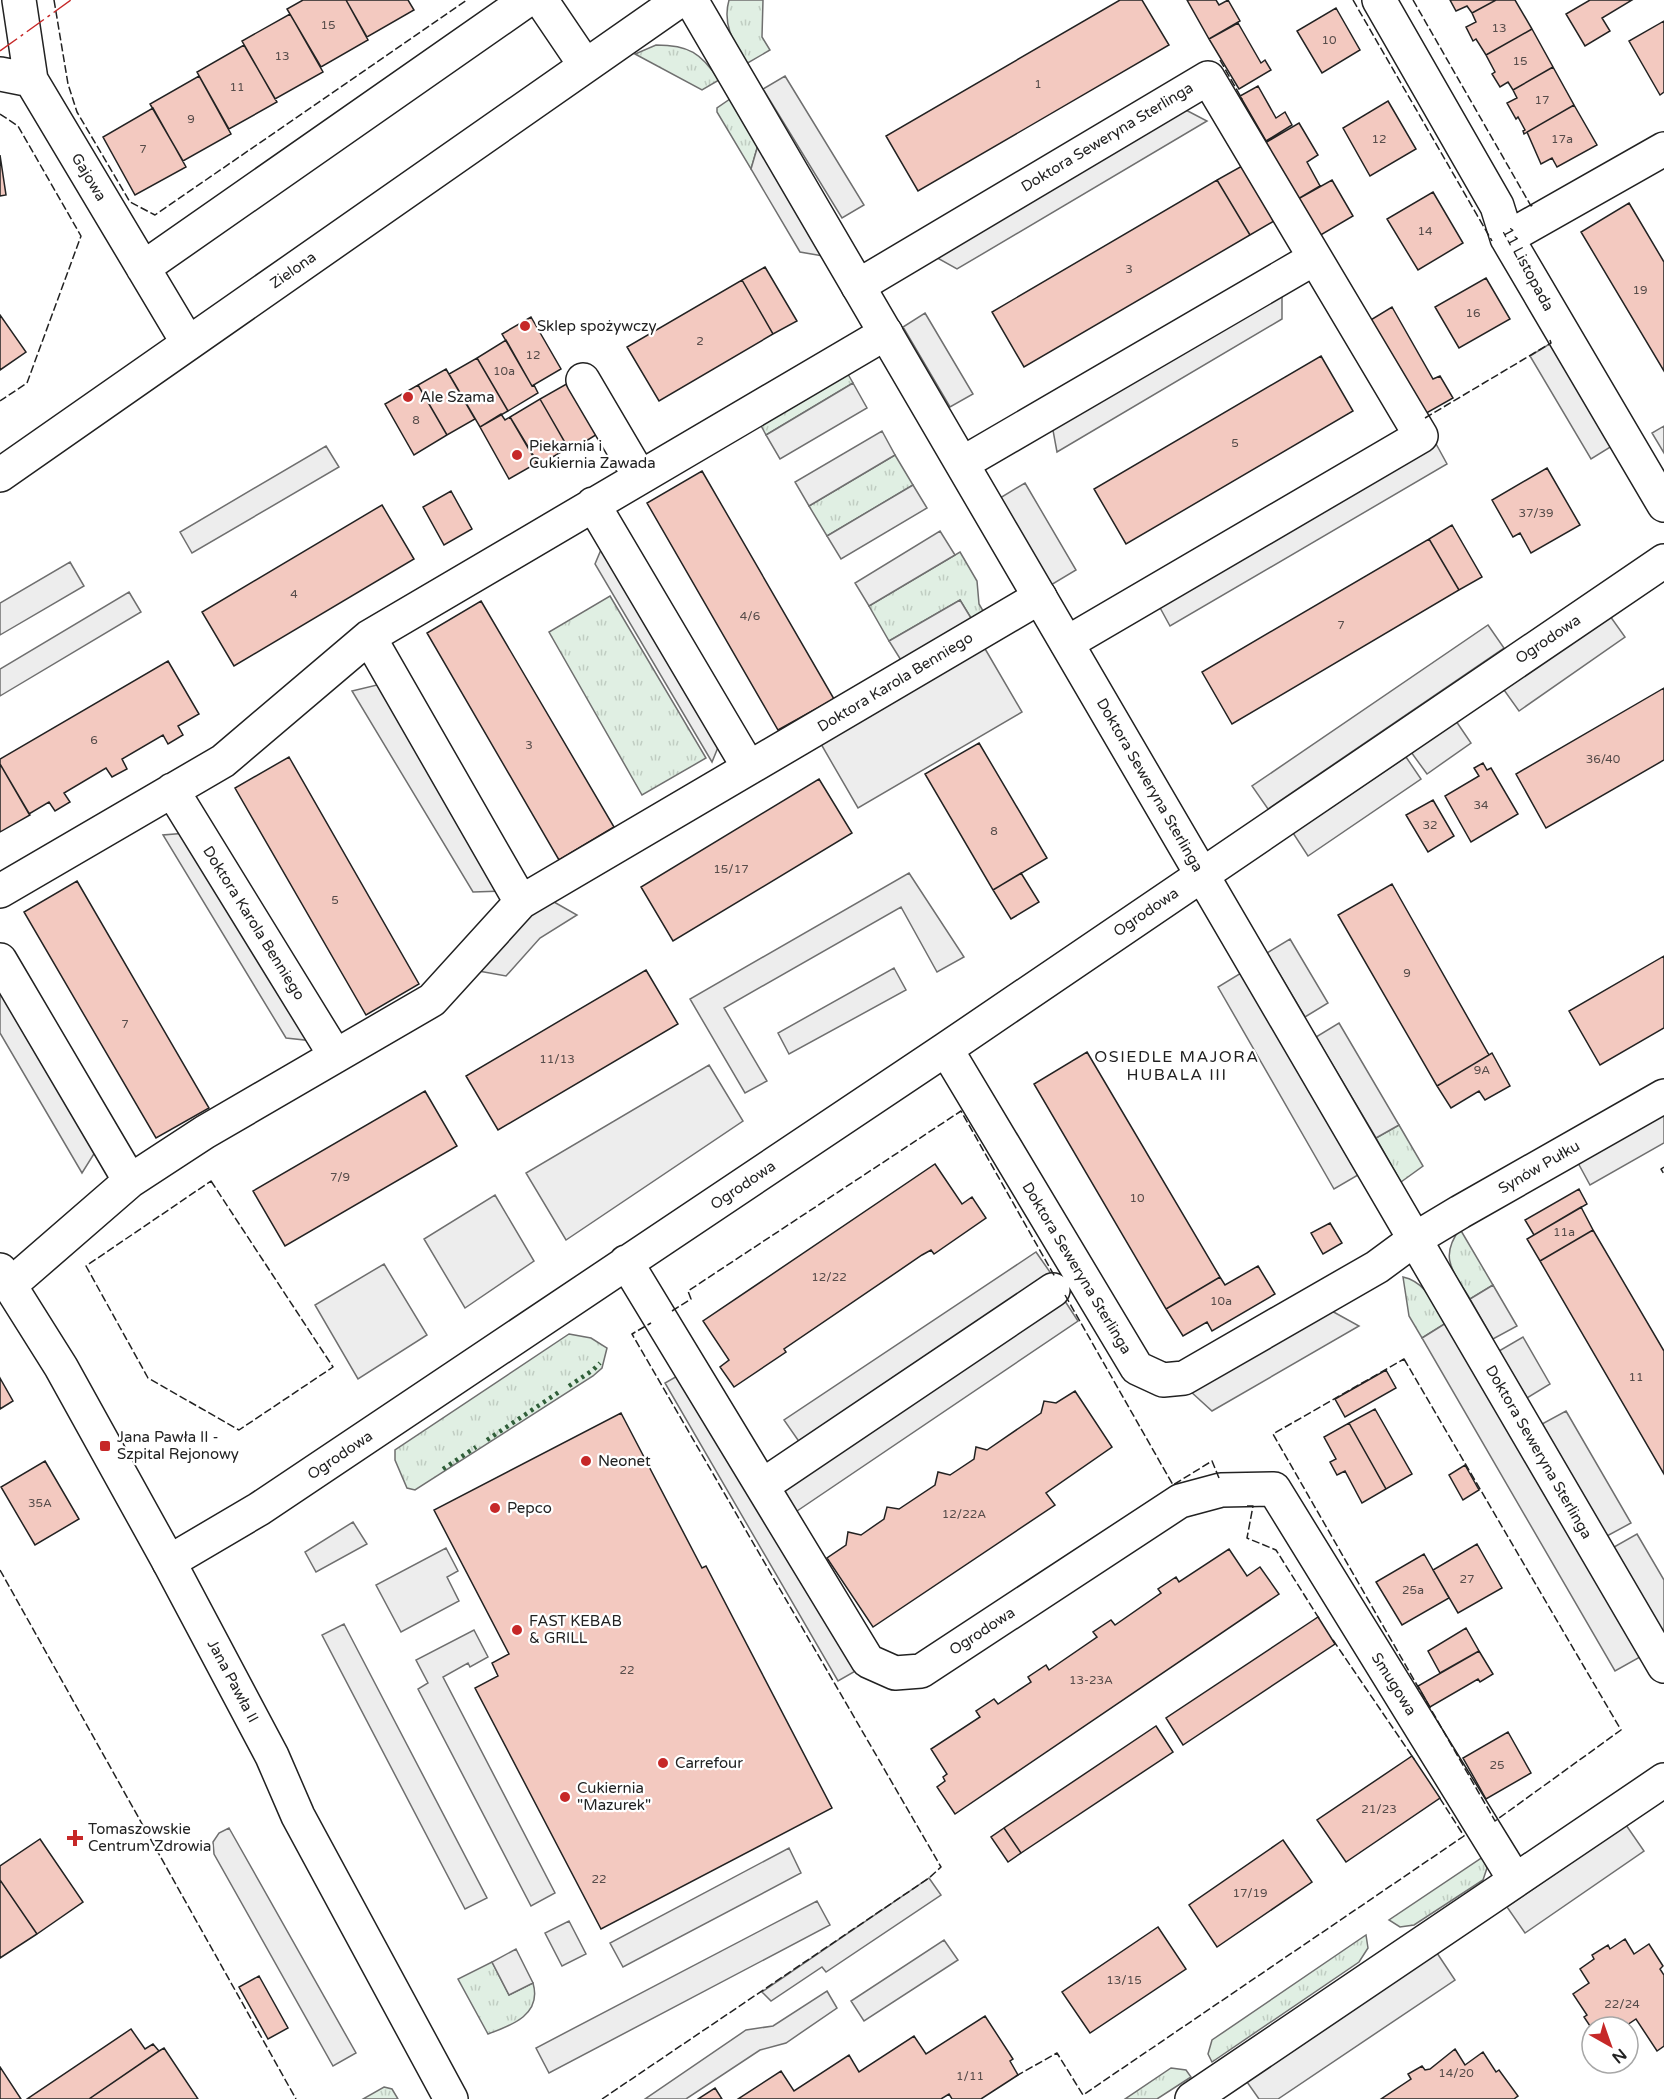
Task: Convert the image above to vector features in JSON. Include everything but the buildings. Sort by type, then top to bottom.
[{"type":"street","name":"Gajowa","points":[[19,0],[16,77],[143,268],[188,343]]},
{"type":"street","points":[[143,268],[527,0]]},
{"type":"street","points":[[541,0],[585,65]]},
{"type":"street","name":"Zielona","points":[[0,475],[680,0]]},
{"type":"street","name":"Doktora Seweryna Sterlinga","points":[[691,0],[1664,1666]]},
{"type":"street","name":"11 Listopada","points":[[1379,0],[1497,206],[1507,238],[1664,505]]},
{"type":"street","name":"Doktora Seweryna Sterlinga","points":[[858,286],[1208,78],[1421,436],[1067,643]]},
{"type":"street","points":[[1507,238],[1664,149]]},
{"type":"street","points":[[963,463],[1315,258]]},
{"type":"street","points":[[0,891],[223,761],[369,637],[886,333]]},
{"type":"street","points":[[583,380],[640,477]]},
{"type":"street","points":[[593,504],[749,768]]},
{"type":"street","name":"Ogrodowa","points":[[170,1562],[277,1497],[946,1049],[1664,561]]},
{"type":"street","name":"Doktora Karola Benniego","points":[[4,1278],[130,1181],[205,1132],[432,1000],[521,902],[1040,597]]},
{"type":"street","points":[[369,637],[521,902]]},
{"type":"street","name":"Doktora Karola Benniego","points":[[172,790],[335,1055]]},
{"type":"street","points":[[0,960],[130,1181]]},
{"type":"street","name":"Doktora Seweryna Sterlinga","points":[[946,1049],[1137,1368],[1163,1380],[1184,1378],[1377,1268],[1414,1239]]},
{"type":"street","name":"Synów Pułku","points":[[1414,1239],[1664,1096]]},
{"type":"street","name":"Ogrodowa","points":[[626,1262],[868,1661],[895,1673],[921,1671],[1180,1501],[1221,1491],[1274,1489]]},
{"type":"street","name":"Jana Pawła II","points":[[4,1278],[61,1367],[170,1562],[272,1756],[304,1826],[451,2099]]},
{"type":"street","points":[[762,1486],[1053,1290]]},
{"type":"street","name":"Smugowa","points":[[1274,1489],[1515,1880]]},
{"type":"street","points":[[1192,2099],[1664,1780]]},
{"type":"green space","points":[[729,0],[763,0],[762,37],[770,50],[746,64],[728,25]]},
{"type":"green space","points":[[656,45],[667,45],[693,52],[706,63],[719,80],[702,90],[635,54]]},
{"type":"green space","points":[[730,99],[758,145],[751,169],[717,112],[717,108]]},
{"type":"green space","points":[[845,369],[853,383],[766,435],[758,420]]},
{"type":"green space","points":[[895,455],[913,485],[827,536],[809,506]]},
{"type":"green space","points":[[960,552],[977,581],[979,604],[986,616],[974,623],[960,600],[889,641],[869,606]]},
{"type":"green space","points":[[610,596],[706,758],[642,795],[549,632]]},
{"type":"green space","points":[[1399,1125],[1423,1166],[1401,1182],[1376,1138]]},
{"type":"green space","points":[[1460,1229],[1493,1285],[1470,1299],[1454,1273],[1449,1257],[1453,1239]]},
{"type":"green space","points":[[1403,1277],[1424,1289],[1446,1323],[1422,1338],[1409,1316]]},
{"type":"green space","points":[[569,1334],[591,1338],[607,1348],[602,1368],[415,1490],[407,1488],[395,1460],[395,1450]]},
{"type":"green space","points":[[1483,1857],[1487,1868],[1483,1880],[1414,1925],[1400,1927],[1389,1920]]},
{"type":"green space","points":[[1366,1935],[1368,1948],[1359,1962],[1212,2062],[1208,2054],[1212,2040]]},
{"type":"green space","points":[[492,1962],[509,1995],[533,1983],[535,1994],[533,2003],[523,2017],[507,2027],[488,2034],[458,1979]]},
{"type":"green space","points":[[1171,2068],[1186,2070],[1191,2077],[1157,2099],[1125,2099]]},
{"type":"green space","points":[[384,2087],[392,2089],[398,2099],[363,2099]]},
{"type":"shaded area","points":[[785,76],[864,205],[842,218],[763,89]]},
{"type":"shaded area","points":[[1182,108],[1207,121],[957,269],[932,255]]},
{"type":"shaded area","points":[[758,145],[823,256],[800,252],[751,169]]},
{"type":"shaded area","points":[[1282,293],[1282,319],[1057,452],[1052,425]]},
{"type":"shaded area","points":[[925,313],[973,394],[950,407],[903,327]]},
{"type":"shaded area","points":[[1551,343],[1612,446],[1591,459],[1530,356]]},
{"type":"shaded area","points":[[853,383],[867,408],[780,459],[766,435]]},
{"type":"shaded area","points":[[1664,426],[1664,453],[1652,433]]},
{"type":"shaded area","points":[[882,431],[895,455],[809,506],[795,482]]},
{"type":"shaded area","points":[[1435,442],[1447,464],[1170,626],[1158,604]]},
{"type":"shaded area","points":[[326,446],[339,467],[192,553],[180,532]]},
{"type":"shaded area","points":[[1025,483],[1076,570],[1051,585],[1000,498]]},
{"type":"shaded area","points":[[913,485],[927,508],[841,559],[827,536]]},
{"type":"shaded area","points":[[940,531],[955,555],[869,606],[855,583]]},
{"type":"shaded area","points":[[603,545],[721,740],[712,762],[595,564]]},
{"type":"shaded area","points":[[70,562],[84,586],[0,635],[0,603]]},
{"type":"shaded area","points":[[129,592],[141,612],[0,696],[0,669]]},
{"type":"shaded area","points":[[960,600],[974,623],[904,665],[889,641]]},
{"type":"shaded area","points":[[1610,616],[1625,637],[1519,711],[1504,690]]},
{"type":"shaded area","points":[[1488,625],[1504,648],[1268,809],[1252,786]]},
{"type":"shaded area","points":[[984,647],[1022,712],[858,808],[821,744]]},
{"type":"shaded area","points":[[381,684],[503,891],[473,892],[352,691]]},
{"type":"shaded area","points":[[1456,721],[1471,743],[1427,774],[1411,752]]},
{"type":"shaded area","points":[[1406,757],[1421,779],[1308,856],[1293,833]]},
{"type":"shaded area","points":[[187,833],[314,1041],[286,1038],[163,835]]},
{"type":"shaded area","points":[[909,873],[964,957],[937,972],[901,907],[724,1008],[767,1081],[745,1093],[690,999]]},
{"type":"shaded area","points":[[547,898],[577,915],[540,938],[506,976],[473,970]]},
{"type":"shaded area","points":[[1290,939],[1328,1003],[1305,1017],[1267,953]]},
{"type":"shaded area","points":[[894,968],[906,990],[789,1054],[778,1033]]},
{"type":"shaded area","points":[[1241,973],[1358,1175],[1334,1189],[1218,987]]},
{"type":"shaded area","points":[[0,982],[97,1149],[82,1173],[0,1033]]},
{"type":"shaded area","points":[[1339,1023],[1399,1125],[1376,1138],[1316,1037]]},
{"type":"shaded area","points":[[709,1065],[743,1121],[566,1240],[526,1173]]},
{"type":"shaded area","points":[[1664,1113],[1664,1143],[1590,1185],[1577,1161]]},
{"type":"shaded area","points":[[495,1195],[534,1261],[465,1308],[424,1239]]},
{"type":"shaded area","points":[[1036,1252],[1052,1275],[800,1443],[784,1420]]},
{"type":"shaded area","points":[[384,1264],[427,1335],[358,1379],[315,1305]]},
{"type":"shaded area","points":[[1493,1285],[1517,1326],[1493,1339],[1470,1299]]},
{"type":"shaded area","points":[[1063,1298],[1078,1321],[794,1513],[778,1490]]},
{"type":"shaded area","points":[[1330,1310],[1359,1326],[1212,1411],[1190,1391]]},
{"type":"shaded area","points":[[1446,1323],[1640,1657],[1615,1671],[1422,1338]]},
{"type":"shaded area","points":[[1523,1337],[1550,1384],[1527,1398],[1499,1351]]},
{"type":"shaded area","points":[[686,1371],[859,1669],[838,1681],[665,1383]]},
{"type":"shaded area","points":[[1566,1411],[1631,1523],[1607,1536],[1542,1424]]},
{"type":"shaded area","points":[[353,1522],[367,1544],[316,1572],[305,1552]]},
{"type":"shaded area","points":[[1637,1534],[1664,1580],[1664,1634],[1614,1547]]},
{"type":"shaded area","points":[[446,1548],[458,1571],[447,1577],[459,1601],[401,1632],[376,1585]]},
{"type":"shaded area","points":[[344,1624],[487,1898],[465,1909],[322,1635]]},
{"type":"shaded area","points":[[474,1630],[488,1657],[470,1667],[468,1663],[443,1677],[555,1893],[531,1906],[418,1689],[428,1683],[416,1660]]},
{"type":"shaded area","points":[[1626,1825],[1644,1851],[1525,1933],[1507,1907]]},
{"type":"shaded area","points":[[229,1828],[356,2053],[333,2066],[214,1854],[213,1842],[219,1833]]},
{"type":"shaded area","points":[[789,1848],[801,1873],[623,1967],[610,1943]]},
{"type":"shaded area","points":[[929,1878],[941,1895],[826,1972],[822,1967],[771,2001],[762,1992]]},
{"type":"shaded area","points":[[817,1901],[830,1925],[549,2073],[536,2048]]},
{"type":"shaded area","points":[[569,1921],[586,1954],[562,1966],[545,1933]]},
{"type":"shaded area","points":[[944,1940],[958,1960],[864,2021],[851,2001]]},
{"type":"shaded area","points":[[516,1949],[533,1983],[509,1995],[492,1962]]},
{"type":"shaded area","points":[[1437,1953],[1455,1980],[1278,2099],[1259,2099],[1247,2082]]},
{"type":"shaded area","points":[[827,1991],[837,2008],[786,2043],[760,2050],[686,2099],[645,2099],[746,2030],[773,2026]]},
{"type":"hedge","points":[[569,1386],[600,1363]]},
{"type":"hedge","points":[[487,1440],[559,1392]]},
{"type":"hedge","points":[[443,1469],[476,1447]]},
{"type":"fence","points":[[54,0],[68,84],[77,112],[130,202],[155,215],[467,0]]},
{"type":"fence","points":[[1353,0],[1492,241]]},
{"type":"fence","points":[[1413,0],[1531,206],[1534,204]]},
{"type":"fence","points":[[1220,60],[1242,99]]},
{"type":"fence","points":[[0,114],[18,126],[81,236],[27,383],[0,401]]},
{"type":"fence","points":[[1425,418],[1551,343],[1550,340]]},
{"type":"fence","points":[[672,1311],[691,1299],[688,1291],[961,1111],[1055,1277]]},
{"type":"fence","points":[[1664,1167],[1661,1169],[1664,1174]]},
{"type":"fence","points":[[211,1181],[333,1367],[239,1430],[148,1378],[86,1266],[211,1181]]},
{"type":"fence","points":[[1065,1295],[1173,1485],[1212,1461],[1219,1478]]},
{"type":"fence","points":[[602,2099],[929,1878],[941,1867],[632,1334],[651,1323]]},
{"type":"fence","points":[[1404,1359],[1621,1730],[1495,1821],[1273,1434],[1404,1359]]},
{"type":"fence","points":[[1247,1506],[1253,1506],[1247,1538],[1276,1550],[1320,1620]]},
{"type":"fence","points":[[0,1570],[296,2099]]},
{"type":"fence","points":[[1333,1640],[1414,1759]]},
{"type":"fence","points":[[1016,2076],[1057,2053],[1083,2095],[1464,1836],[1439,1797]]},
{"type":"power","points":[[0,51],[71,0]]},
{"type":"place","name":"Sklep spożywczy","points":[[525,326]]},
{"type":"place","name":"Ale Szama","points":[[408,397]]},
{"type":"place","name":"Piekarnia i Cukiernia Zawada","points":[[517,455]]},
{"type":"place","name":"Jana Pawła II - Szpital Rejonowy","points":[[105,1446]]},
{"type":"place","name":"Neonet","points":[[586,1461]]},
{"type":"place","name":"Pepco","points":[[495,1508]]},
{"type":"place","name":"FAST KEBAB & GRILL","points":[[517,1630]]},
{"type":"place","name":"Carrefour","points":[[663,1763]]},
{"type":"place","name":"Cukiernia \"Mazurek\"","points":[[565,1797]]},
{"type":"place","name":"Tomaszowskie Centrum Zdrowia","points":[[75,1838]]},
{"type":"district","name":"OSIEDLE MAJORA HUBALA III","points":[[1177,1066]]}]
